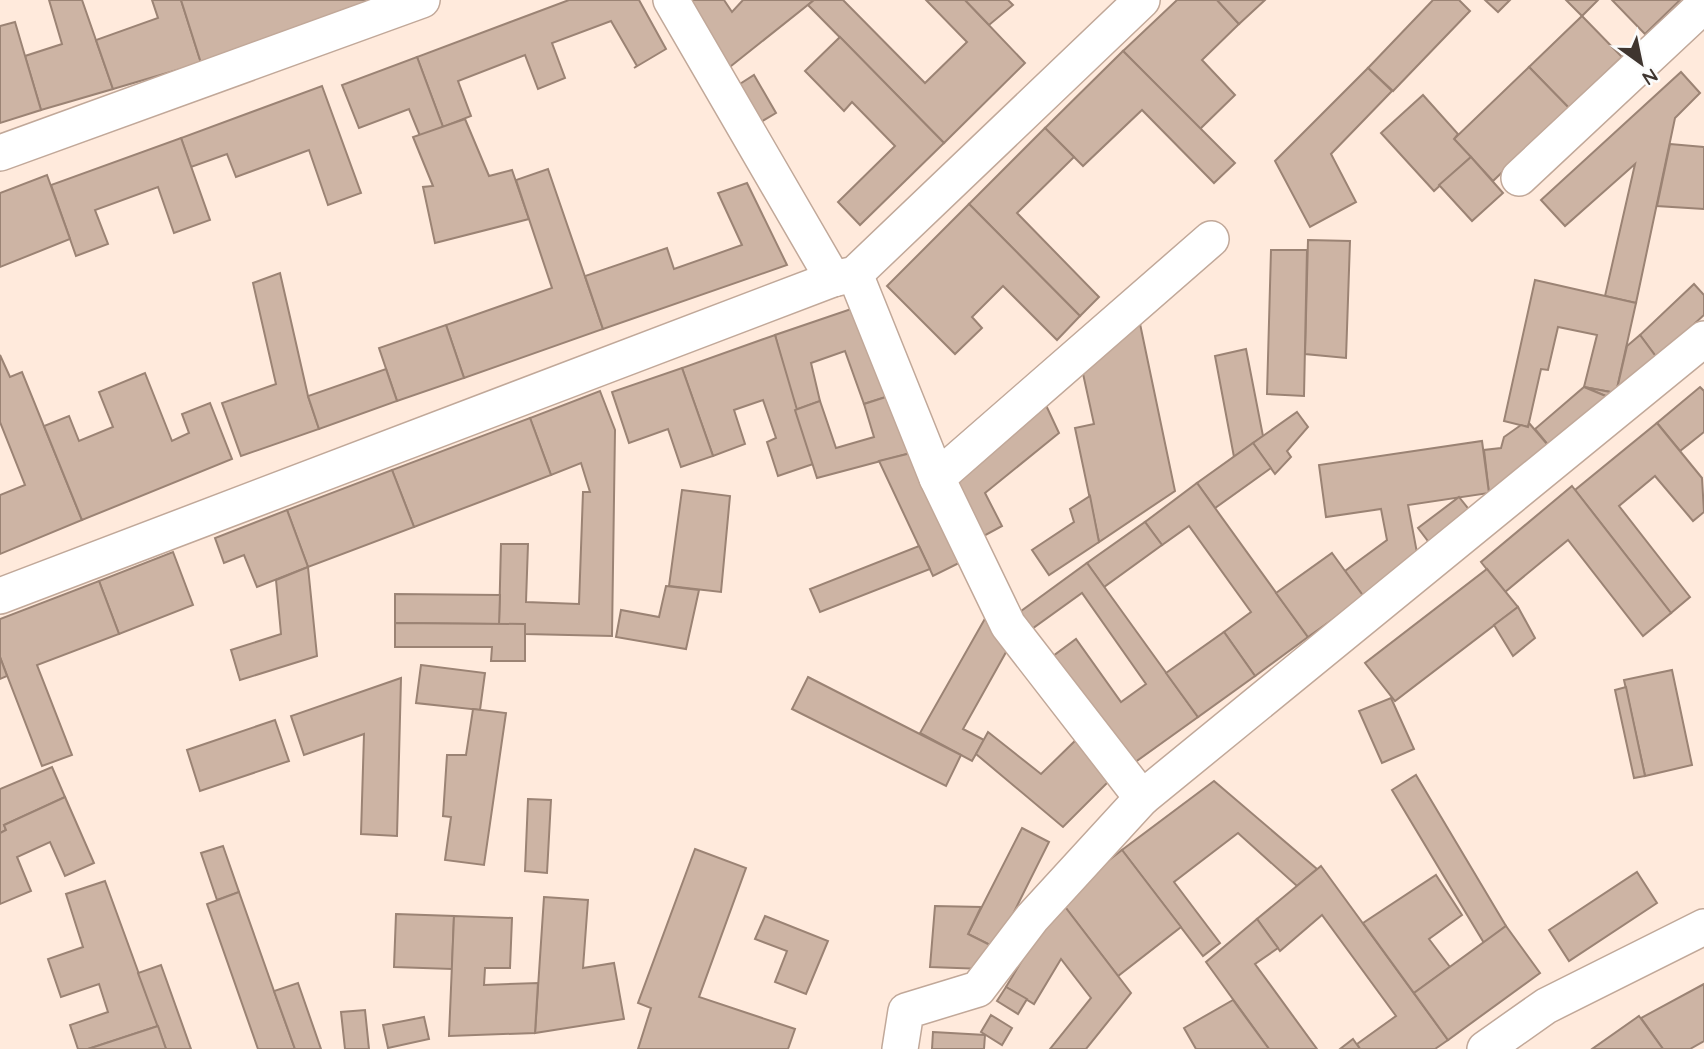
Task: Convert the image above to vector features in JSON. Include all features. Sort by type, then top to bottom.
[{"type":"street","points":[[0,153],[422,0]]},
{"type":"street","points":[[671,0],[844,277],[1008,625],[1142,799]]},
{"type":"street","points":[[0,596],[844,277],[1142,0]]},
{"type":"street","points":[[1520,178],[1704,5]]},
{"type":"street","points":[[937,478],[1211,239]]},
{"type":"street","points":[[900,1049],[906,1011],[978,989],[1032,918],[1142,799],[1704,339]]},
{"type":"street","points":[[1485,1049],[1546,1006],[1704,927]]},
{"type":"building","points":[[49,0],[82,0],[113,89],[41,110],[25,56],[62,44]]},
{"type":"building","points":[[152,0],[181,0],[201,63],[113,89],[96,40],[158,18]]},
{"type":"building","points":[[181,0],[385,0],[201,63]]},
{"type":"building","points":[[569,0],[639,0],[666,49],[634,68],[637,66],[611,21],[552,43],[565,78],[538,89],[525,55],[458,81],[471,116],[443,127],[417,57]]},
{"type":"building","points":[[685,0],[724,0],[732,12],[743,0],[814,0],[726,70]]},
{"type":"building","points":[[814,0],[843,0],[925,83],[967,42],[926,0],[965,0],[1025,63],[944,143],[808,5]]},
{"type":"building","points":[[965,0],[1008,0],[1013,5],[989,25]]},
{"type":"building","points":[[1177,0],[1217,0],[1239,24],[1202,60],[1235,95],[1200,129],[1123,51]]},
{"type":"building","points":[[1217,0],[1265,0],[1239,24]]},
{"type":"building","points":[[1433,0],[1459,0],[1470,11],[1393,91],[1368,68]]},
{"type":"building","points":[[1485,0],[1510,0],[1498,12]]},
{"type":"building","points":[[1566,0],[1598,0],[1582,16]]},
{"type":"building","points":[[1612,0],[1680,0],[1645,34]]},
{"type":"building","points":[[1582,16],[1622,57],[1569,108],[1529,67]]},
{"type":"building","points":[[15,22],[41,110],[0,123],[0,26]]},
{"type":"building","points":[[840,37],[944,143],[860,225],[838,202],[895,146],[852,102],[844,111],[805,71]]},
{"type":"building","points":[[1123,51],[1235,163],[1214,183],[1142,110],[1083,166],[1045,128]]},
{"type":"building","points":[[417,57],[443,127],[420,136],[409,109],[359,128],[342,85]]},
{"type":"building","points":[[1529,67],[1569,108],[1493,181],[1454,139]]},
{"type":"building","points":[[1368,68],[1392,91],[1331,154],[1356,202],[1310,227],[1275,161]]},
{"type":"building","points":[[1681,72],[1700,93],[1675,118],[1636,303],[1605,296],[1635,164],[1565,226],[1541,200]]},
{"type":"building","points":[[754,75],[776,113],[754,126],[732,89]]},
{"type":"building","points":[[322,86],[361,193],[328,205],[309,150],[236,177],[227,154],[191,167],[181,138]]},
{"type":"building","points":[[1423,95],[1458,134],[1454,139],[1471,157],[1434,191],[1381,133]]},
{"type":"building","points":[[465,119],[489,176],[512,170],[529,219],[435,243],[423,187],[433,186],[413,137]]},
{"type":"building","points":[[1045,128],[1074,157],[1017,213],[1099,297],[1080,316],[969,204]]},
{"type":"building","points":[[181,138],[210,220],[174,233],[158,187],[95,210],[108,244],[76,256],[51,185]]},
{"type":"building","points":[[1670,144],[1704,147],[1704,209],[1657,206]]},
{"type":"building","points":[[1471,157],[1503,193],[1472,221],[1439,185]]},
{"type":"building","points":[[548,169],[603,329],[464,378],[446,325],[552,288],[516,180]]},
{"type":"building","points":[[47,175],[70,239],[0,267],[0,193]]},
{"type":"building","points":[[747,183],[787,265],[603,329],[585,276],[667,248],[674,269],[742,245],[718,193]]},
{"type":"building","points":[[969,204],[1080,316],[1057,340],[1003,286],[972,317],[982,328],[955,354],[887,286]]},
{"type":"building","points":[[1308,240],[1350,241],[1346,358],[1305,354]]},
{"type":"building","points":[[1271,250],[1307,250],[1304,396],[1267,394]]},
{"type":"building","points":[[280,273],[308,396],[319,429],[241,456],[222,403],[276,384],[253,283]]},
{"type":"building","points":[[1535,280],[1636,303],[1616,393],[1584,387],[1597,335],[1558,327],[1548,370],[1541,369],[1528,427],[1504,421]]},
{"type":"building","points":[[1694,284],[1704,295],[1704,315],[1657,358],[1640,335]]},
{"type":"building","points":[[857,307],[892,395],[864,404],[845,351],[811,363],[820,401],[795,410],[775,335]]},
{"type":"building","points":[[1139,319],[1175,491],[1099,542],[1075,428],[1094,424],[1080,360]]},
{"type":"building","points":[[446,325],[464,378],[397,401],[379,348]]},
{"type":"building","points":[[775,335],[813,464],[778,476],[767,442],[776,438],[763,400],[734,410],[745,444],[713,456],[682,368]]},
{"type":"building","points":[[1640,335],[1657,358],[1613,399],[1584,387],[1616,393],[1627,346]]},
{"type":"building","points":[[1246,349],[1263,436],[1234,457],[1215,356]]},
{"type":"building","points":[[0,355],[10,377],[22,372],[82,520],[0,554],[0,495],[25,485],[0,422]]},
{"type":"building","points":[[682,368],[713,456],[681,467],[668,429],[629,443],[612,392]]},
{"type":"building","points":[[386,369],[397,401],[319,429],[308,396]]},
{"type":"building","points":[[145,373],[172,441],[189,433],[182,414],[210,403],[232,459],[82,520],[44,426],[69,416],[79,441],[113,427],[99,392]]},
{"type":"building","points":[[1584,387],[1613,399],[1553,451],[1535,429]]},
{"type":"building","points":[[1700,387],[1704,391],[1704,432],[1680,451],[1657,423]]},
{"type":"building","points":[[600,391],[615,430],[612,636],[525,634],[525,624],[499,624],[501,544],[528,544],[526,602],[579,604],[583,492],[590,492],[581,463],[551,475],[530,418]]},
{"type":"building","points":[[892,395],[911,453],[817,478],[795,410],[820,401],[836,448],[874,437],[864,404]]},
{"type":"building","points":[[1044,401],[1059,433],[985,493],[1002,526],[982,537],[951,477]]},
{"type":"building","points":[[1297,412],[1308,427],[1287,451],[1291,457],[1275,474],[1253,443]]},
{"type":"building","points":[[530,418],[551,475],[414,527],[392,470]]},
{"type":"building","points":[[1529,423],[1553,451],[1489,493],[1484,450],[1501,448],[1504,437],[1521,425],[1528,427]]},
{"type":"building","points":[[1657,423],[1702,478],[1704,512],[1693,521],[1655,476],[1619,506],[1690,597],[1671,613],[1575,490]]},
{"type":"building","points":[[1482,441],[1489,493],[1408,505],[1418,558],[1364,597],[1345,571],[1387,540],[1381,509],[1326,517],[1319,465]]},
{"type":"building","points":[[1253,443],[1271,468],[1215,508],[1197,483]]},
{"type":"building","points":[[911,453],[961,562],[933,576],[879,461]]},
{"type":"building","points":[[392,470],[414,527],[308,567],[287,510]]},
{"type":"building","points":[[1197,483],[1308,637],[1255,676],[1224,632],[1251,612],[1189,526],[1162,545],[1145,522]]},
{"type":"building","points":[[1572,486],[1671,613],[1643,636],[1568,540],[1505,592],[1481,562]]},
{"type":"building","points":[[682,490],[730,496],[721,592],[669,586]]},
{"type":"building","points":[[1090,496],[1099,542],[1049,575],[1032,550],[1074,522],[1070,509]]},
{"type":"building","points":[[1459,497],[1475,517],[1434,549],[1418,528]]},
{"type":"building","points":[[287,510],[308,567],[257,587],[244,555],[224,563],[215,538]]},
{"type":"building","points":[[1145,522],[1162,545],[1104,587],[1087,563]]},
{"type":"building","points":[[919,546],[930,569],[820,612],[810,589]]},
{"type":"building","points":[[173,552],[193,605],[119,634],[99,581]]},
{"type":"building","points":[[1332,553],[1364,597],[1308,637],[1276,593]]},
{"type":"building","points":[[1087,563],[1198,717],[1127,768],[1049,659],[1076,639],[1121,702],[1146,684],[1082,593],[1029,631],[1017,614]]},
{"type":"building","points":[[308,567],[317,656],[240,680],[231,650],[281,634],[276,580]]},
{"type":"building","points":[[1487,569],[1518,607],[1395,701],[1365,663]]},
{"type":"building","points":[[99,581],[119,634],[37,665],[72,755],[42,766],[0,657],[0,619]]},
{"type":"building","points":[[666,586],[699,590],[686,649],[616,637],[621,610],[659,617]]},
{"type":"building","points":[[395,594],[500,595],[499,624],[395,623]]},
{"type":"building","points":[[1518,607],[1535,638],[1513,656],[1494,625]]},
{"type":"building","points":[[987,615],[1010,645],[963,729],[984,740],[972,761],[920,733]]},
{"type":"building","points":[[395,623],[525,624],[525,661],[491,661],[492,647],[395,647]]},
{"type":"building","points":[[1224,632],[1255,676],[1198,717],[1166,673]]},
{"type":"building","points":[[0,657],[7,676],[0,679]]},
{"type":"building","points":[[421,665],[485,673],[480,710],[416,703]]},
{"type":"building","points":[[1672,670],[1692,765],[1645,776],[1624,680]]},
{"type":"building","points":[[808,677],[961,755],[946,786],[792,709]]},
{"type":"building","points":[[401,678],[397,836],[361,834],[364,734],[304,755],[291,716]]},
{"type":"building","points":[[1626,687],[1645,776],[1634,778],[1615,690]]},
{"type":"building","points":[[1391,698],[1414,749],[1382,763],[1359,711]]},
{"type":"building","points":[[473,709],[506,713],[484,865],[445,860],[451,817],[443,816],[447,755],[466,755]]},
{"type":"building","points":[[275,720],[289,761],[200,791],[187,750]]},
{"type":"building","points":[[988,732],[1041,774],[1079,737],[1116,774],[1063,827],[976,754]]},
{"type":"building","points":[[52,767],[65,797],[4,825],[6,830],[0,833],[0,789]]},
{"type":"building","points":[[1416,775],[1506,926],[1484,943],[1392,790]]},
{"type":"building","points":[[1214,781],[1317,869],[1297,886],[1238,833],[1174,882],[1220,943],[1203,956],[1122,850]]},
{"type":"building","points":[[65,797],[94,863],[65,876],[50,842],[17,857],[31,891],[0,904],[0,833],[6,830],[4,825]]},
{"type":"building","points":[[528,799],[551,800],[547,873],[525,871]]},
{"type":"building","points":[[1022,828],[1049,842],[996,948],[968,934]]},
{"type":"building","points":[[223,846],[239,892],[217,900],[201,853]]},
{"type":"building","points":[[695,849],[746,868],[699,997],[795,1029],[788,1049],[638,1049],[651,1008],[638,1003]]},
{"type":"building","points":[[1122,850],[1181,927],[1118,976],[1059,899]]},
{"type":"building","points":[[1321,866],[1448,1040],[1435,1049],[1360,1049],[1357,1044],[1396,1016],[1322,915],[1280,951],[1257,919]]},
{"type":"building","points":[[1637,872],[1657,903],[1569,961],[1549,930]]},
{"type":"building","points":[[1436,875],[1462,915],[1429,939],[1450,967],[1414,993],[1363,923]]},
{"type":"building","points":[[105,881],[158,1026],[88,1049],[78,1049],[70,1025],[108,1012],[99,984],[61,997],[48,959],[83,947],[66,894]]},
{"type":"building","points":[[239,892],[295,1049],[258,1049],[207,904]]},
{"type":"building","points":[[544,897],[588,900],[583,968],[614,963],[624,1019],[535,1033]]},
{"type":"building","points":[[1059,899],[1131,993],[1086,1049],[1050,1049],[1091,998],[1061,959],[1034,1004],[1006,987]]},
{"type":"building","points":[[935,906],[981,907],[968,934],[996,948],[984,969],[930,967]]},
{"type":"building","points":[[396,914],[454,916],[452,969],[394,967]]},
{"type":"building","points":[[454,916],[512,918],[510,968],[485,968],[484,985],[538,983],[535,1033],[449,1036]]},
{"type":"building","points":[[765,916],[828,941],[806,994],[775,982],[787,951],[755,939]]},
{"type":"building","points":[[1257,919],[1278,948],[1255,964],[1317,1049],[1269,1049],[1206,962]]},
{"type":"building","points":[[1506,926],[1540,973],[1448,1040],[1414,993]]},
{"type":"building","points":[[161,965],[191,1049],[166,1049],[138,973]]},
{"type":"building","points":[[298,983],[321,1049],[295,1049],[274,991]]},
{"type":"building","points":[[1704,984],[1704,1041],[1690,1049],[1663,1049],[1641,1018]]},
{"type":"building","points":[[1006,987],[1027,999],[1018,1014],[997,1001]]},
{"type":"building","points":[[1233,1000],[1269,1049],[1196,1049],[1184,1028]]},
{"type":"building","points":[[365,1010],[369,1049],[345,1049],[341,1012]]},
{"type":"building","points":[[991,1015],[1012,1028],[1002,1045],[981,1032]]},
{"type":"building","points":[[1639,1016],[1663,1049],[1592,1049]]},
{"type":"building","points":[[424,1017],[429,1039],[388,1048],[383,1025]]},
{"type":"building","points":[[158,1026],[166,1049],[88,1049]]},
{"type":"building","points":[[933,1032],[985,1035],[984,1049],[932,1049]]},
{"type":"building","points":[[1353,1039],[1360,1049],[1340,1049]]}]
